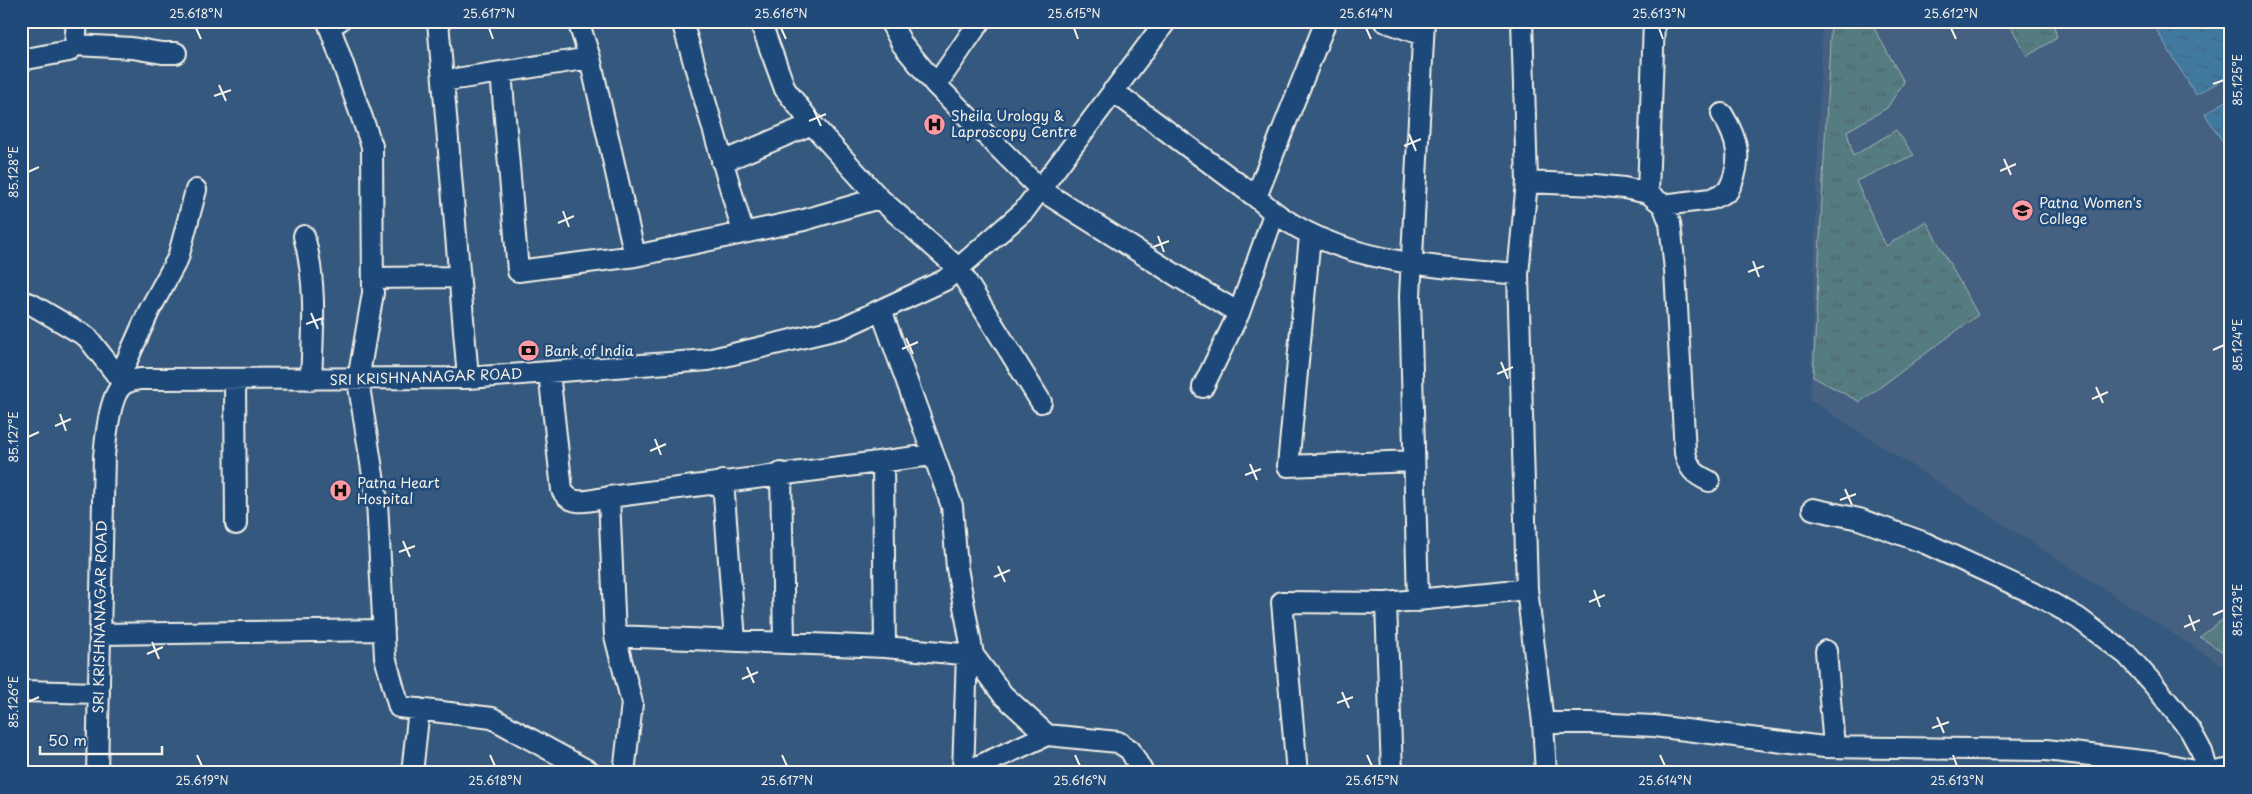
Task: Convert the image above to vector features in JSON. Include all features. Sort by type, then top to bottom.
[{"type":"street","points":[[21,60],[65,53],[73,49],[77,21]]},
{"type":"street","points":[[339,21],[329,25],[372,146],[373,293],[358,380],[377,501],[385,657],[399,707],[492,718],[585,771]]},
{"type":"street","points":[[438,21],[468,378]]},
{"type":"street","points":[[578,21],[590,58],[635,256]]},
{"type":"street","points":[[682,21],[743,232]]},
{"type":"street","points":[[760,21],[785,89],[812,124],[879,198],[958,268],[1041,402]]},
{"type":"street","points":[[890,21],[902,44],[936,86],[1041,190],[1182,279],[1239,312]]},
{"type":"street","points":[[936,86],[980,21]]},
{"type":"street","name":"SRI KRISHNANAGAR ROAD","points":[[98,773],[104,456],[107,430],[113,405],[122,381],[140,379],[358,380],[468,378],[708,360],[842,328],[945,280],[1024,211],[1166,21]]},
{"type":"street","points":[[1256,197],[1326,21]]},
{"type":"street","points":[[1384,21],[1424,28],[1410,296],[1418,601]]},
{"type":"street","points":[[1522,21],[1527,182],[1518,274],[1527,589],[1544,723],[1546,773]]},
{"type":"street","points":[[1654,21],[1655,199],[1670,222],[1675,270],[1685,453],[1688,465],[1695,475],[1709,481]]},
{"type":"street","points":[[75,45],[132,48],[162,53],[176,53]]},
{"type":"street","points":[[443,81],[590,58]]},
{"type":"street","points":[[501,72],[518,271],[635,256],[804,220],[879,198]]},
{"type":"street","points":[[1113,91],[1256,197],[1274,214],[1310,236],[1364,254],[1412,263],[1518,274]]},
{"type":"street","points":[[1527,182],[1595,185],[1655,199],[1710,199],[1728,191],[1735,173],[1738,152],[1736,140],[1722,114]]},
{"type":"street","points":[[722,162],[812,124]]},
{"type":"street","points":[[122,381],[149,311],[178,258],[196,190]]},
{"type":"street","points":[[1203,387],[1239,312],[1274,214]]},
{"type":"street","points":[[304,236],[313,284],[311,380]]},
{"type":"street","points":[[1310,236],[1288,466],[1413,460]]},
{"type":"street","points":[[373,278],[459,277]]},
{"type":"street","points":[[21,301],[31,304],[87,337],[122,381]]},
{"type":"street","points":[[881,310],[952,506],[957,568],[970,654],[963,773],[1047,736],[1118,742],[1130,750],[1143,773]]},
{"type":"street","points":[[549,372],[562,490],[566,497],[572,501],[580,502],[781,473],[932,455]]},
{"type":"street","points":[[235,380],[236,524]]},
{"type":"street","points":[[883,461],[885,647]]},
{"type":"street","points":[[781,473],[784,643]]},
{"type":"street","points":[[723,481],[735,641]]},
{"type":"street","points":[[609,497],[616,636],[632,703],[624,773]]},
{"type":"street","points":[[1812,509],[1859,520],[1925,543],[2037,595],[2078,618],[2127,656],[2154,685],[2190,730],[2202,752],[2208,773]]},
{"type":"street","points":[[1297,773],[1282,602],[1386,603],[1527,589]]},
{"type":"street","points":[[1386,603],[1392,773]]},
{"type":"street","points":[[100,634],[384,630]]},
{"type":"street","points":[[616,636],[885,647],[970,654],[1002,695],[1047,736]]},
{"type":"street","points":[[1826,651],[1834,747]]},
{"type":"street","points":[[21,691],[99,693]]},
{"type":"street","points":[[412,773],[418,709]]},
{"type":"street","points":[[1544,723],[1654,726],[1834,747],[2046,750],[2160,763],[2208,773],[2231,768]]},
{"type":"shaded area","name":"Patna Women's College","points":[[1822,21],[2231,21],[2231,671],[1810,400]]},
{"type":"green space","points":[[1831,21],[1870,21],[1904,82],[1887,108],[1847,131],[1853,156],[1896,130],[1914,155],[1856,181],[1886,246],[1926,221],[1978,315],[1860,402],[1813,377]]},
{"type":"green space","points":[[2008,21],[2053,21],[2057,38],[2027,56]]},
{"type":"green space","points":[[2231,613],[2231,657],[2200,637]]},
{"type":"water","points":[[2151,21],[2231,21],[2231,75],[2196,95]]},
{"type":"water","points":[[2231,98],[2231,155],[2205,114]]},
{"type":"place","name":"Sheila Urology & Laproscopy Centre","points":[[935,124]]},
{"type":"place","name":"Patna Women's College","points":[[2023,211]]},
{"type":"place","name":"Bank of India","points":[[528,351]]},
{"type":"place","name":"Patna Heart Hospital","points":[[341,491]]}]
